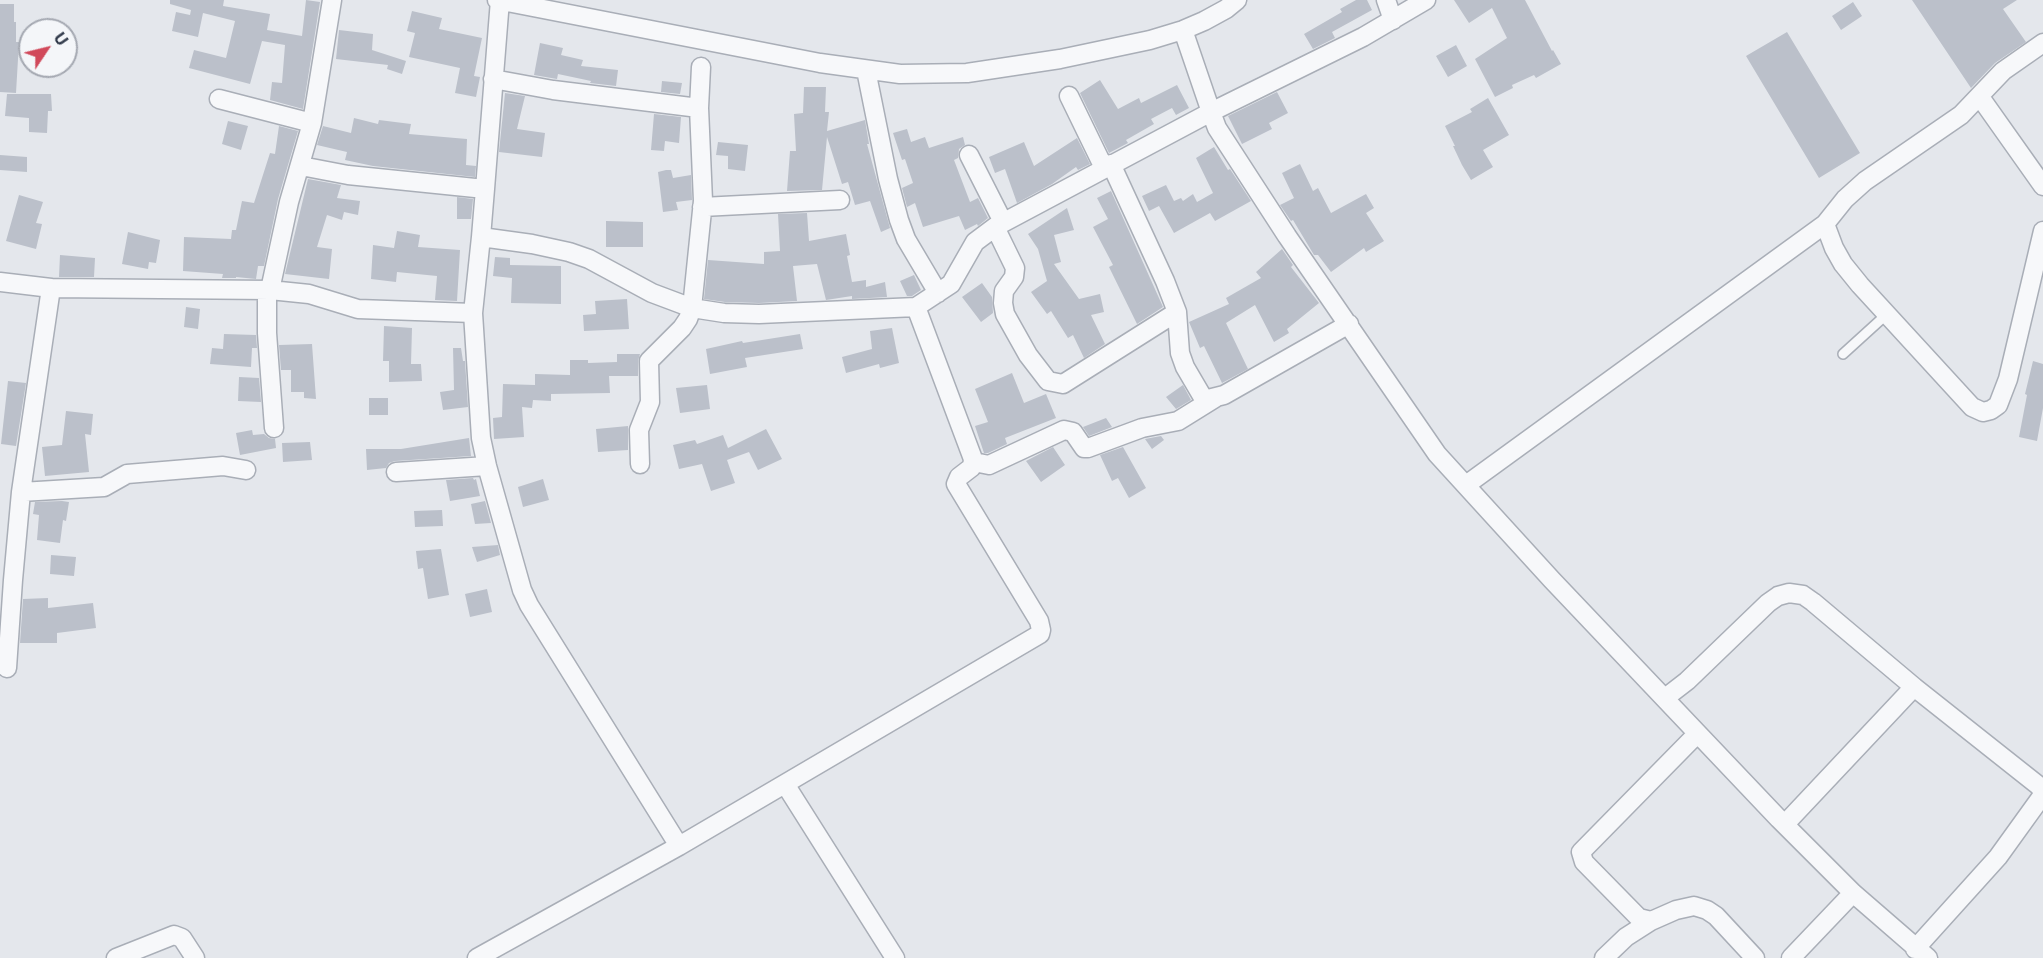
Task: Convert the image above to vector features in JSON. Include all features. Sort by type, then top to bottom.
[{"type":"street","points":[[274,428],[267,333],[269,290],[289,202],[312,123],[332,0]]},
{"type":"street","points":[[679,846],[529,605],[522,590],[481,438],[473,313],[482,237],[498,0],[820,63],[900,74],[967,74],[1071,57],[1150,40],[1183,30],[1226,9],[1237,0]]},
{"type":"street","points":[[1386,0],[1394,20]]},
{"type":"street","points":[[482,237],[569,252],[589,259],[652,293],[692,308],[724,313],[759,314],[916,307],[951,284],[975,242],[999,225],[1211,112],[1394,20],[1426,0]]},
{"type":"street","points":[[1183,30],[1211,112],[1224,141],[1437,454],[1697,734],[1853,893],[1921,953],[2042,796],[2041,787],[1914,687],[1803,595],[1789,593],[1768,603],[1665,698]]},
{"type":"street","points":[[1466,485],[1825,224],[1838,206],[1865,181],[1961,114],[2003,71],[2043,43]]},
{"type":"street","points":[[640,464],[639,430],[650,407],[649,361],[686,323],[692,308],[702,207],[699,108],[701,67]]},
{"type":"street","points":[[867,70],[888,179],[899,220],[917,260],[938,293]]},
{"type":"street","points":[[493,79],[554,90],[699,108]]},
{"type":"street","points":[[1069,96],[1148,241],[1178,312],[1178,344],[1185,367],[1202,396],[1208,399],[1215,398]]},
{"type":"street","points":[[1980,97],[2043,186]]},
{"type":"street","points":[[219,99],[312,123]]},
{"type":"street","points":[[969,155],[999,225],[1014,268],[1014,278],[1004,291],[1005,315],[1048,381],[1063,384],[1178,312]]},
{"type":"street","points":[[301,166],[348,175],[485,189]]},
{"type":"street","points":[[702,207],[840,200]]},
{"type":"street","points":[[1825,224],[1843,264],[1972,407],[1983,412],[1991,410],[2001,400],[2008,379],[2043,231]]},
{"type":"street","points":[[0,282],[51,288],[269,290],[309,294],[358,309],[473,313]]},
{"type":"street","points":[[7,668],[12,580],[21,492],[51,288]]},
{"type":"street","points":[[477,958],[679,846],[1040,634],[1039,621],[956,484],[956,480],[972,467],[974,462],[916,307]]},
{"type":"street","points":[[974,462],[988,465],[1064,430],[1072,432],[1084,448],[1088,448],[1142,428],[1178,421],[1348,324]]},
{"type":"street","points":[[21,492],[104,487],[127,474],[223,466],[246,470]]},
{"type":"street","points":[[396,472],[487,466]]},
{"type":"street","points":[[1785,824],[1914,687]]},
{"type":"street","points":[[1651,921],[1639,918],[1584,862],[1581,852],[1697,734]]},
{"type":"street","points":[[785,784],[895,958]]},
{"type":"street","points":[[1791,958],[1853,893]]},
{"type":"street","points":[[1604,958],[1626,937],[1651,921],[1694,906],[1716,916],[1755,958]]},
{"type":"street","points":[[116,958],[174,935],[182,938],[195,958]]},
{"type":"lane","points":[[1843,354],[1887,314]]},
{"type":"building","points":[[170,0],[224,0],[223,6],[270,14],[267,30],[302,36],[306,0],[320,2],[303,109],[270,100],[272,82],[282,83],[285,45],[262,41],[250,84],[189,68],[194,50],[226,58],[235,21],[203,13],[198,37],[172,31],[176,12],[190,15],[191,10],[170,4]]},
{"type":"building","points":[[1356,0],[1367,0],[1372,10],[1332,32],[1335,38],[1313,49],[1304,34],[1342,12],[1340,9]]},
{"type":"building","points":[[1454,0],[1525,0],[1561,64],[1536,78],[1534,75],[1512,85],[1513,88],[1495,97],[1475,59],[1507,38],[1492,8],[1469,23]]},
{"type":"building","points":[[1912,0],[2017,0],[2003,9],[2026,42],[1995,63],[1971,88]]},
{"type":"building","points":[[1853,2],[1862,16],[1841,30],[1832,16]]},
{"type":"building","points":[[0,4],[14,4],[16,42],[18,42],[16,93],[0,92]]},
{"type":"building","points":[[412,11],[442,18],[439,29],[482,38],[474,76],[480,77],[476,97],[455,93],[460,68],[409,57],[415,33],[407,31]]},
{"type":"building","points":[[339,30],[373,34],[372,50],[406,61],[402,74],[387,69],[388,65],[336,59]]},
{"type":"building","points":[[1787,32],[1860,153],[1819,178],[1746,56]]},
{"type":"building","points":[[540,43],[563,48],[561,55],[583,60],[581,66],[618,70],[616,86],[590,83],[591,81],[558,74],[557,79],[534,75]]},
{"type":"building","points":[[1456,45],[1467,66],[1448,77],[1436,56]]},
{"type":"building","points":[[1100,80],[1118,109],[1139,98],[1141,103],[1177,85],[1189,108],[1176,115],[1172,108],[1151,119],[1154,124],[1126,140],[1128,143],[1109,153],[1080,93]]},
{"type":"building","points":[[662,81],[682,83],[680,94],[661,92]]},
{"type":"building","points":[[804,87],[826,87],[825,112],[829,112],[827,131],[865,120],[869,144],[867,144],[890,228],[881,232],[870,201],[855,205],[848,182],[842,184],[827,137],[822,190],[787,191],[790,151],[796,151],[794,114],[803,113]]},
{"type":"building","points":[[1277,92],[1288,113],[1269,123],[1272,129],[1242,144],[1228,116]]},
{"type":"building","points":[[505,93],[525,96],[517,129],[545,133],[542,157],[499,152]]},
{"type":"building","points":[[7,94],[51,94],[52,111],[48,111],[47,133],[29,132],[29,118],[5,116]]},
{"type":"building","points":[[1488,98],[1509,135],[1483,150],[1493,167],[1471,180],[1445,126],[1472,112],[1470,109]]},
{"type":"building","points":[[654,114],[681,117],[679,143],[665,141],[664,151],[651,150]]},
{"type":"building","points":[[354,118],[378,124],[379,120],[411,124],[409,134],[467,139],[466,165],[476,166],[475,177],[373,166],[345,160],[347,152],[317,145],[323,126],[351,133]]},
{"type":"building","points":[[228,121],[248,126],[241,150],[222,144]]},
{"type":"building","points":[[279,126],[298,131],[278,199],[264,266],[258,266],[256,279],[222,278],[223,274],[183,271],[184,237],[231,239],[232,230],[236,230],[242,201],[254,203],[270,153],[275,154]]},
{"type":"building","points":[[907,129],[911,142],[925,137],[929,148],[963,137],[965,145],[959,149],[958,158],[954,160],[970,202],[978,198],[988,218],[978,226],[977,224],[965,230],[959,216],[923,227],[915,203],[907,207],[902,188],[913,183],[893,133]]},
{"type":"building","points":[[1077,138],[1090,164],[1078,170],[1076,167],[1052,184],[1017,203],[1005,169],[995,173],[989,157],[1024,142],[1034,166]]},
{"type":"building","points":[[718,142],[748,145],[745,171],[728,169],[728,156],[716,155]]},
{"type":"building","points":[[1214,147],[1251,201],[1215,221],[1210,213],[1174,233],[1159,206],[1149,211],[1142,196],[1166,185],[1174,201],[1181,198],[1183,201],[1193,194],[1197,202],[1213,193],[1196,158]]},
{"type":"building","points":[[0,155],[27,157],[27,172],[0,170]]},
{"type":"building","points":[[1300,164],[1313,191],[1318,188],[1331,213],[1366,194],[1374,208],[1366,213],[1384,241],[1366,252],[1364,248],[1331,272],[1318,255],[1314,255],[1293,220],[1291,221],[1280,205],[1294,198],[1282,173]]},
{"type":"building","points":[[671,170],[673,178],[691,175],[692,200],[676,202],[678,210],[663,212],[658,172]]},
{"type":"building","points":[[308,179],[341,185],[337,198],[360,201],[358,215],[344,212],[342,220],[327,215],[317,247],[332,249],[329,279],[285,274]]},
{"type":"building","points":[[1111,191],[1163,307],[1137,324],[1109,267],[1113,265],[1093,227],[1108,219],[1097,198]]},
{"type":"building","points":[[19,195],[43,202],[36,223],[42,224],[36,249],[6,241]]},
{"type":"building","points":[[457,197],[473,199],[471,219],[457,219]]},
{"type":"building","points":[[1067,208],[1074,230],[1054,235],[1061,262],[1054,264],[1079,299],[1100,294],[1104,312],[1091,315],[1105,344],[1084,358],[1073,335],[1068,338],[1051,311],[1047,314],[1031,292],[1047,281],[1038,249],[1028,234]]},
{"type":"building","points":[[807,213],[809,241],[846,234],[852,282],[866,280],[866,287],[885,282],[887,297],[852,299],[852,296],[826,300],[817,264],[793,266],[797,301],[759,303],[704,299],[708,260],[764,264],[764,252],[780,251],[778,214]]},
{"type":"building","points":[[606,221],[643,222],[643,247],[606,247]]},
{"type":"building","points":[[397,231],[420,235],[418,247],[460,250],[457,301],[435,300],[437,276],[397,272],[396,282],[371,279],[373,245],[394,248]]},
{"type":"building","points":[[128,232],[160,240],[156,263],[149,262],[148,269],[122,264]]},
{"type":"building","points":[[1282,249],[1293,265],[1291,267],[1319,303],[1287,329],[1289,333],[1274,342],[1255,305],[1226,323],[1248,369],[1222,383],[1204,346],[1200,348],[1189,322],[1229,304],[1226,298],[1261,278],[1256,272]]},
{"type":"building","points":[[60,255],[95,258],[94,277],[59,277]]},
{"type":"building","points":[[495,257],[510,258],[510,265],[561,266],[561,304],[511,303],[512,278],[493,276]]},
{"type":"building","points":[[914,275],[921,290],[912,296],[907,296],[900,281]]},
{"type":"building","points":[[982,283],[992,297],[993,313],[981,322],[962,297]]},
{"type":"building","points":[[627,299],[629,329],[584,331],[583,315],[596,314],[595,301]]},
{"type":"building","points":[[186,307],[200,309],[198,329],[184,327]]},
{"type":"building","points":[[384,326],[412,328],[411,364],[421,364],[422,381],[389,382],[389,361],[383,361]]},
{"type":"building","points":[[892,328],[899,363],[880,368],[879,364],[846,373],[842,357],[872,349],[870,331]]},
{"type":"building","points":[[224,334],[256,335],[257,348],[252,348],[251,367],[210,364],[212,348],[223,349]]},
{"type":"building","points":[[800,334],[803,349],[745,358],[747,367],[710,374],[706,349],[742,341],[743,343]]},
{"type":"building","points":[[312,344],[316,399],[304,398],[304,392],[291,392],[291,370],[281,370],[279,345]]},
{"type":"building","points":[[453,348],[461,348],[463,361],[465,361],[468,407],[443,410],[440,392],[454,390]]},
{"type":"building","points":[[617,354],[640,354],[638,376],[609,376],[610,393],[551,394],[551,401],[533,400],[532,408],[522,407],[524,437],[494,439],[493,418],[502,417],[503,384],[535,385],[535,374],[570,375],[570,360],[588,360],[588,363],[617,362]]},
{"type":"building","points":[[2033,361],[2043,364],[2043,408],[2037,441],[2019,437],[2027,395],[2025,394]]},
{"type":"building","points":[[1012,373],[1024,403],[1046,394],[1056,418],[1005,438],[1007,444],[984,453],[975,426],[988,422],[975,389]]},
{"type":"building","points":[[239,377],[259,378],[261,402],[238,401]]},
{"type":"building","points":[[8,381],[26,383],[16,446],[1,444]]},
{"type":"building","points":[[707,385],[710,409],[680,413],[676,388]]},
{"type":"building","points":[[1183,385],[1191,400],[1176,409],[1166,397]]},
{"type":"building","points":[[369,398],[388,398],[388,415],[369,415]]},
{"type":"building","points":[[66,411],[93,414],[91,435],[85,434],[89,472],[45,476],[42,447],[62,445]]},
{"type":"building","points":[[1106,418],[1112,427],[1089,436],[1083,427]]},
{"type":"building","points":[[628,426],[628,450],[598,452],[596,429]]},
{"type":"building","points":[[766,429],[782,459],[758,470],[749,452],[727,460],[735,483],[711,491],[702,464],[679,469],[673,445],[695,440],[697,444],[723,435],[728,448]]},
{"type":"building","points":[[252,430],[253,435],[264,434],[275,439],[276,448],[240,455],[236,433]]},
{"type":"building","points":[[1161,436],[1164,440],[1152,449],[1145,439]]},
{"type":"building","points":[[469,438],[471,456],[395,461],[389,463],[386,468],[367,470],[366,449],[401,449]]},
{"type":"building","points":[[310,442],[312,460],[283,462],[282,443]]},
{"type":"building","points":[[1053,447],[1065,465],[1041,482],[1026,461]]},
{"type":"building","points":[[1123,447],[1146,488],[1129,498],[1118,478],[1112,481],[1100,455]]},
{"type":"building","points":[[476,479],[480,496],[450,501],[446,480]]},
{"type":"building","points":[[543,479],[549,500],[523,507],[518,487]]},
{"type":"building","points":[[485,501],[491,523],[475,524],[471,504]]},
{"type":"building","points":[[35,502],[69,502],[66,521],[63,520],[60,543],[37,540],[39,515],[33,514]]},
{"type":"building","points":[[442,510],[443,526],[415,527],[414,511]]},
{"type":"building","points":[[498,545],[500,555],[477,562],[472,547]]},
{"type":"building","points":[[441,549],[449,595],[428,599],[423,568],[418,569],[416,551]]},
{"type":"building","points":[[51,555],[76,557],[74,576],[50,574]]},
{"type":"building","points":[[487,589],[492,612],[470,617],[465,594]]},
{"type":"building","points":[[48,598],[48,608],[93,603],[96,628],[57,633],[57,643],[20,643],[23,599]]}]
